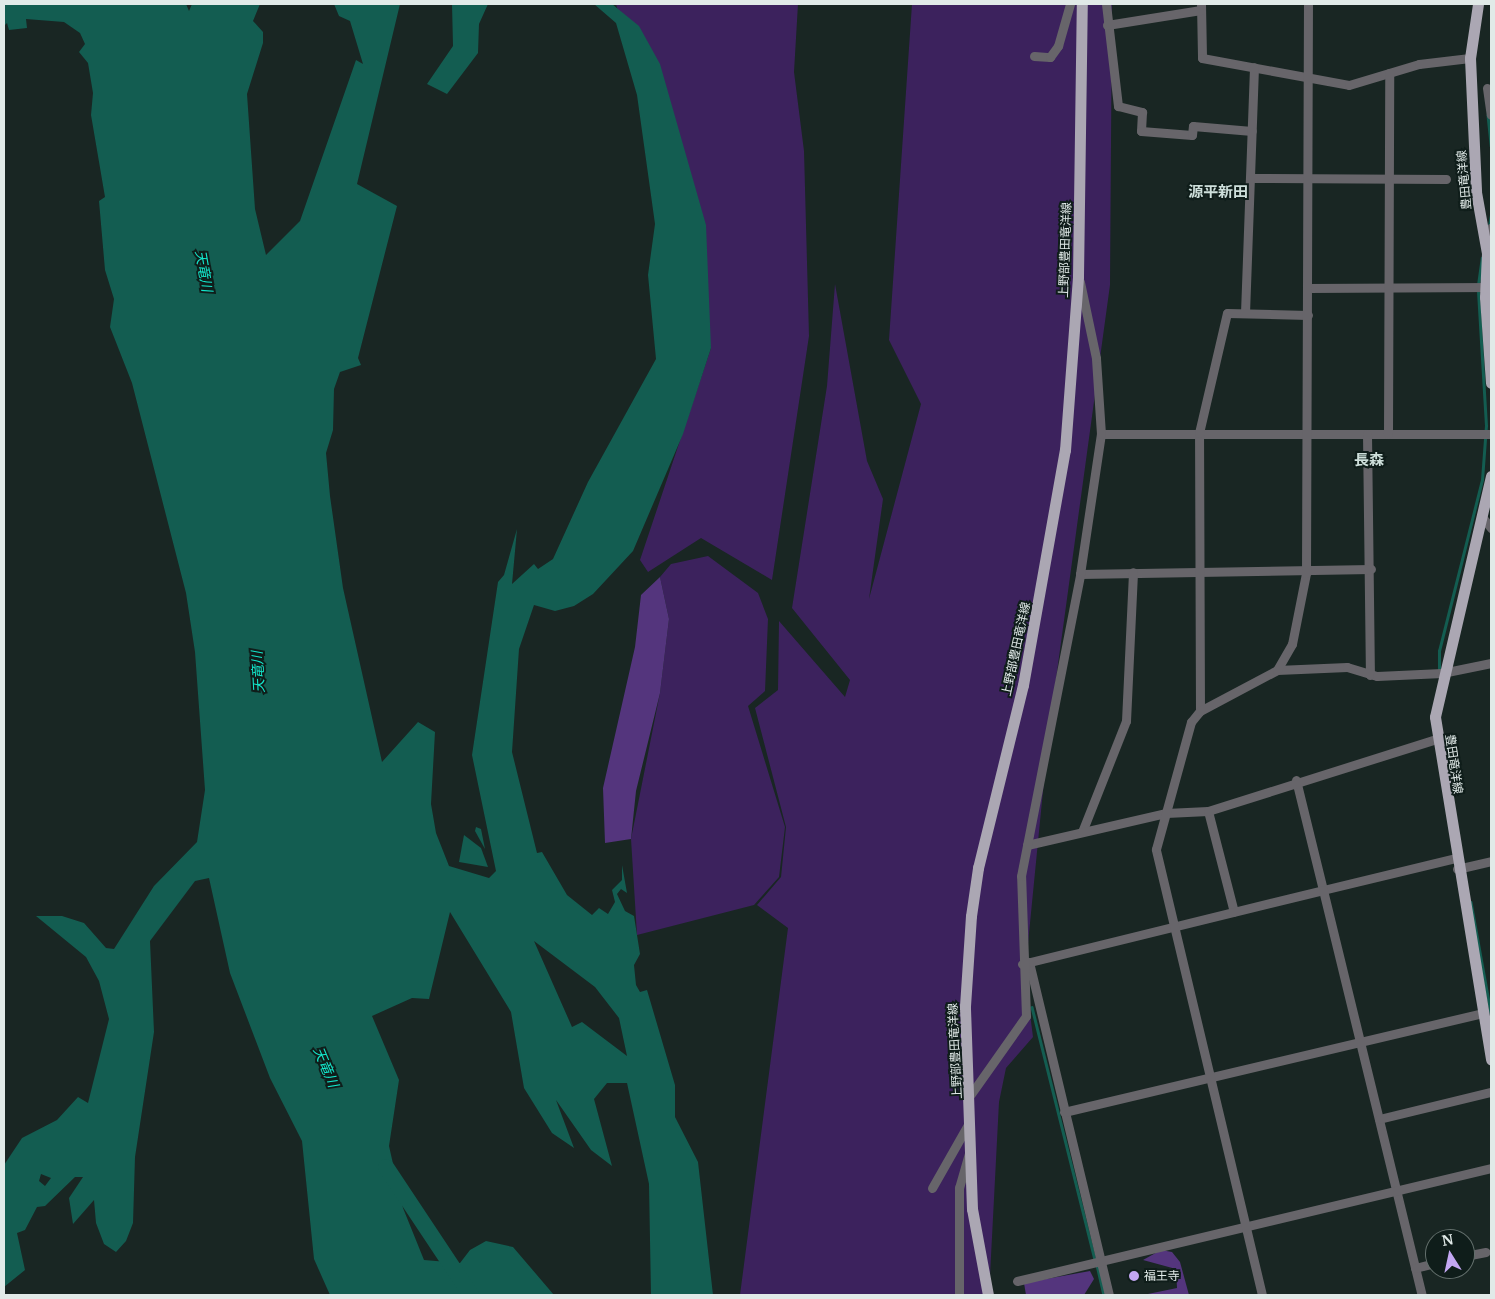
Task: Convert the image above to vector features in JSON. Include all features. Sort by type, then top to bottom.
[{"type":"main road","name":"上野部豊田竜洋線","points":[[988,1295],[972,1209],[972,1119],[965,1006],[971,916],[1047,565],[1065,450],[1078,276],[1082,4]]},
{"type":"main road","name":"豊田竜洋線","points":[[1478,4],[1470,58],[1476,192],[1486,246],[1491,383]]},
{"type":"main road","name":"豊田竜洋線","points":[[1491,476],[1483,518],[1442,673],[1436,739],[1456,864],[1486,999],[1482,1013],[1491,1059]]},
{"type":"street","points":[[1034,56],[1050,57],[1058,46],[1070,4]]},
{"type":"street","points":[[1106,4],[1118,106],[1142,112],[1141,130],[1192,135],[1193,126],[1252,131]]},
{"type":"street","points":[[1277,670],[1292,644],[1306,573],[1308,4]]},
{"type":"street","points":[[1107,25],[1201,7],[1202,58],[1348,85],[1389,73],[1470,58]]},
{"type":"street","points":[[1245,313],[1252,178],[1254,67]]},
{"type":"street","points":[[1388,434],[1386,288],[1389,73]]},
{"type":"street","points":[[1472,89],[1489,88],[1491,115]]},
{"type":"street","points":[[1252,178],[1446,179]]},
{"type":"street","points":[[1486,246],[1491,227]]},
{"type":"street","points":[[1078,276],[1094,349],[1101,434],[1080,574],[1027,845],[1019,910],[1026,963],[1109,1295]]},
{"type":"street","points":[[1308,288],[1488,287]]},
{"type":"street","points":[[1200,711],[1201,570],[1199,433],[1227,313],[1308,315]]},
{"type":"street","points":[[1101,434],[1491,434]]},
{"type":"street","points":[[1368,434],[1371,570],[1370,675]]},
{"type":"street","points":[[1483,518],[1491,528]]},
{"type":"street","points":[[1080,574],[1201,570],[1306,573],[1371,570]]},
{"type":"street","points":[[1082,832],[1126,721],[1134,572]]},
{"type":"street","points":[[1262,1295],[1156,849],[1191,722],[1200,711],[1277,670],[1347,667],[1370,675],[1442,673],[1491,662]]},
{"type":"street","points":[[1027,845],[1166,813],[1208,811],[1296,780],[1436,739]]},
{"type":"street","points":[[1296,780],[1361,1039],[1422,1295]]},
{"type":"street","points":[[1208,811],[1234,912]]},
{"type":"street","points":[[1026,963],[1323,890],[1456,864],[1491,861]]},
{"type":"street","points":[[971,1094],[1026,1016],[1026,963]]},
{"type":"street","points":[[1064,1112],[1361,1039],[1482,1013]]},
{"type":"street","points":[[1380,1119],[1491,1092]]},
{"type":"street","points":[[932,1188],[972,1119]]},
{"type":"street","points":[[959,1295],[959,1188],[971,1147]]},
{"type":"street","points":[[1017,1280],[1101,1262],[1491,1168]]},
{"type":"street","points":[[1475,1254],[1486,1252]]},
{"type":"street","points":[[1415,1268],[1425,1266]]},
{"type":"shaded area","points":[[616,4],[798,4],[794,72],[804,151],[809,336],[772,580],[701,538],[648,572],[640,560],[711,348]]},
{"type":"shaded area","points":[[912,4],[1112,4],[1110,285],[1049,730],[1025,974],[1033,1037],[1006,1068],[999,1102],[989,1295],[740,1295],[788,928],[757,905],[781,877],[786,827],[755,708],[778,690],[779,621],[845,697],[850,680],[792,608],[827,386],[835,284],[867,461],[883,499],[869,599],[921,404],[889,340]]},
{"type":"shaded area","points":[[708,556],[758,593],[768,619],[765,691],[748,706],[785,827],[779,877],[754,905],[637,935],[631,839],[660,693],[669,619],[660,577],[671,564]]},
{"type":"shaded area","points":[[660,577],[669,619],[660,693],[636,791],[631,839],[605,843],[603,788],[635,647],[641,595]]},
{"type":"shaded area","points":[[1161,1250],[1172,1252],[1180,1262],[1189,1295],[1143,1295],[1177,1288],[1176,1269],[1143,1260]]},
{"type":"shaded area","points":[[1090,1271],[1094,1279],[1084,1295],[1026,1295],[1024,1283]]},
{"type":"water","points":[[4,4],[186,4],[189,11],[192,4],[260,4],[253,21],[263,32],[263,43],[247,94],[255,209],[266,255],[300,221],[356,60],[363,64],[350,21],[339,16],[334,4],[400,4],[357,184],[397,206],[358,358],[361,365],[340,372],[334,389],[333,430],[326,453],[330,496],[343,588],[382,762],[418,722],[435,732],[431,804],[436,833],[449,866],[489,878],[496,871],[472,755],[498,582],[504,575],[517,529],[512,584],[534,564],[538,569],[553,559],[588,482],[656,359],[648,275],[655,224],[637,95],[616,23],[594,4],[612,4],[639,26],[660,64],[706,225],[711,348],[683,434],[633,551],[593,594],[574,606],[555,611],[534,605],[519,649],[512,752],[537,853],[542,852],[567,895],[592,915],[599,908],[608,914],[615,902],[612,890],[622,880],[622,865],[627,893],[621,889],[617,894],[625,911],[634,916],[640,954],[634,965],[636,985],[640,992],[647,990],[675,1085],[675,1117],[698,1162],[713,1295],[651,1295],[649,1184],[627,1083],[607,1083],[594,1099],[612,1166],[591,1150],[556,1100],[574,1148],[552,1133],[524,1088],[511,1012],[450,912],[429,999],[412,998],[372,1016],[399,1080],[389,1146],[403,1208],[424,1260],[460,1263],[470,1250],[486,1241],[513,1247],[554,1295],[330,1295],[314,1259],[302,1141],[270,1078],[230,973],[209,878],[195,881],[150,941],[154,1032],[135,1157],[133,1223],[126,1241],[116,1252],[104,1244],[96,1223],[94,1200],[73,1224],[69,1198],[83,1177],[75,1177],[45,1206],[37,1207],[25,1230],[17,1233],[25,1270],[4,1287],[4,1165],[22,1138],[57,1120],[78,1097],[88,1103],[109,1019],[99,981],[86,957],[36,916],[62,916],[84,923],[106,948],[114,949],[154,886],[197,842],[205,790],[195,652],[186,593],[132,383],[110,327],[114,299],[105,270],[99,201],[105,197],[91,115],[93,93],[88,63],[79,52],[85,44],[80,33],[64,22],[26,19],[27,28],[9,30],[7,23],[4,26]],"holes":[[[534,941],[595,987],[619,1018],[627,1056],[582,1022],[572,1027]],[[41,1174],[51,1178],[45,1186],[39,1181]]]},
{"type":"water","points":[[452,4],[488,4],[479,24],[478,53],[447,94],[427,84],[453,46]]},
{"type":"water","points":[[476,827],[481,829],[485,849],[475,831]]},
{"type":"water","points":[[464,835],[481,848],[488,867],[459,862]]},
{"type":"waterway","points":[[1488,115],[1491,146]]},
{"type":"waterway","points":[[1489,226],[1491,215]]},
{"type":"waterway","points":[[1478,285],[1482,258]]},
{"type":"waterway","points":[[1439,671],[1439,651],[1482,480],[1486,426],[1478,290]]},
{"type":"waterway","points":[[1471,902],[1491,1013]]},
{"type":"waterway","points":[[1032,1007],[1095,1260]]},
{"type":"waterway","name":"天竜川","points":[[386,1167],[471,1295]]},
{"type":"waterway","points":[[1097,1265],[1104,1295]]},
{"type":"place","name":"福王寺","points":[[1134,1276]]},
{"type":"district","name":"源平新田","points":[[1218,192]]},
{"type":"district","name":"長森","points":[[1369,460]]}]
